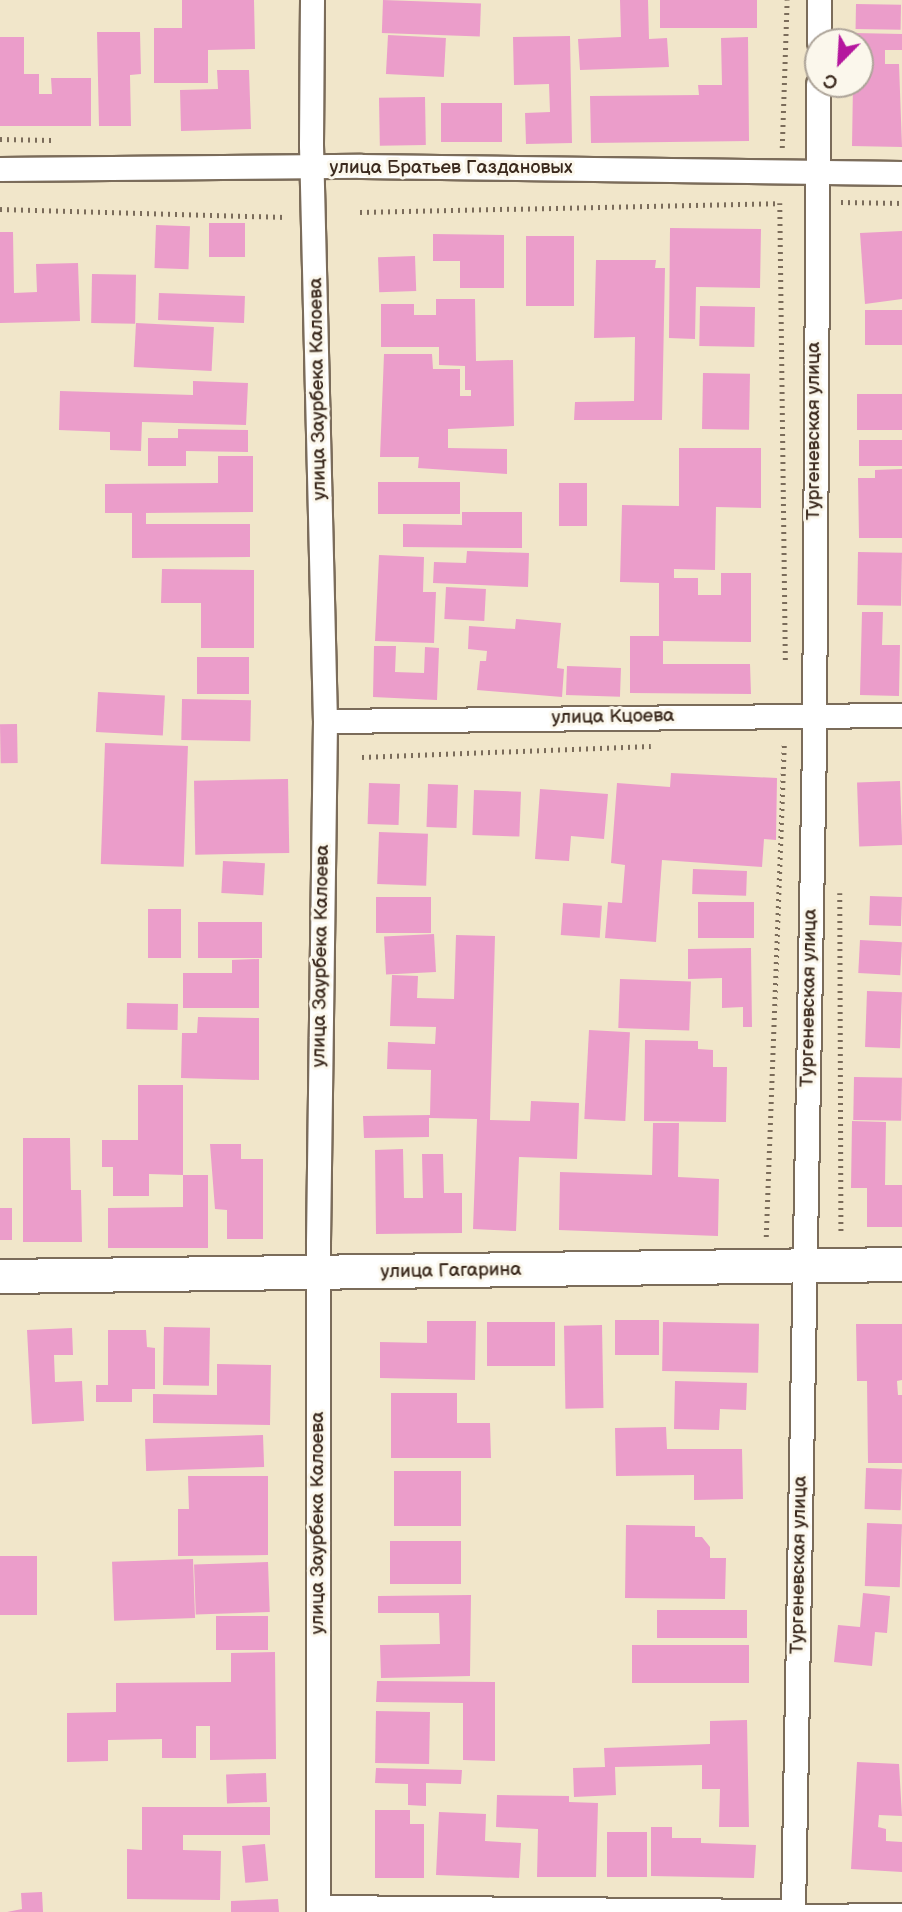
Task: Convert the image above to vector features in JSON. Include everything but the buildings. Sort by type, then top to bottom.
[{"type":"street","name":"улица Заурбека Калоева","points":[[312,0],[312,168],[325,721],[318,1272],[318,1910]]},
{"type":"street","points":[[819,0],[819,28]]},
{"type":"street","name":"Тургеневская улица","points":[[793,1912],[814,714],[818,98]]},
{"type":"street","name":"улица Братьев Газдановых","points":[[0,169],[312,168],[902,173]]},
{"type":"street","name":"улица Кцоева","points":[[325,721],[902,715]]},
{"type":"street","name":"улица Гагарина","points":[[0,1276],[902,1264]]},
{"type":"street","points":[[318,1910],[793,1912]]},
{"type":"lane","points":[[793,1912],[902,1910]]},
{"type":"path","points":[[781,156],[787,0]]},
{"type":"path","points":[[836,202],[902,203]]},
{"type":"path","points":[[360,212],[780,203],[786,669]]},
{"type":"path","points":[[0,209],[285,214],[285,228]]},
{"type":"path","points":[[766,1241],[785,741],[771,742]]},
{"type":"path","points":[[362,757],[662,746]]},
{"type":"path","points":[[840,891],[841,1235]]}]
